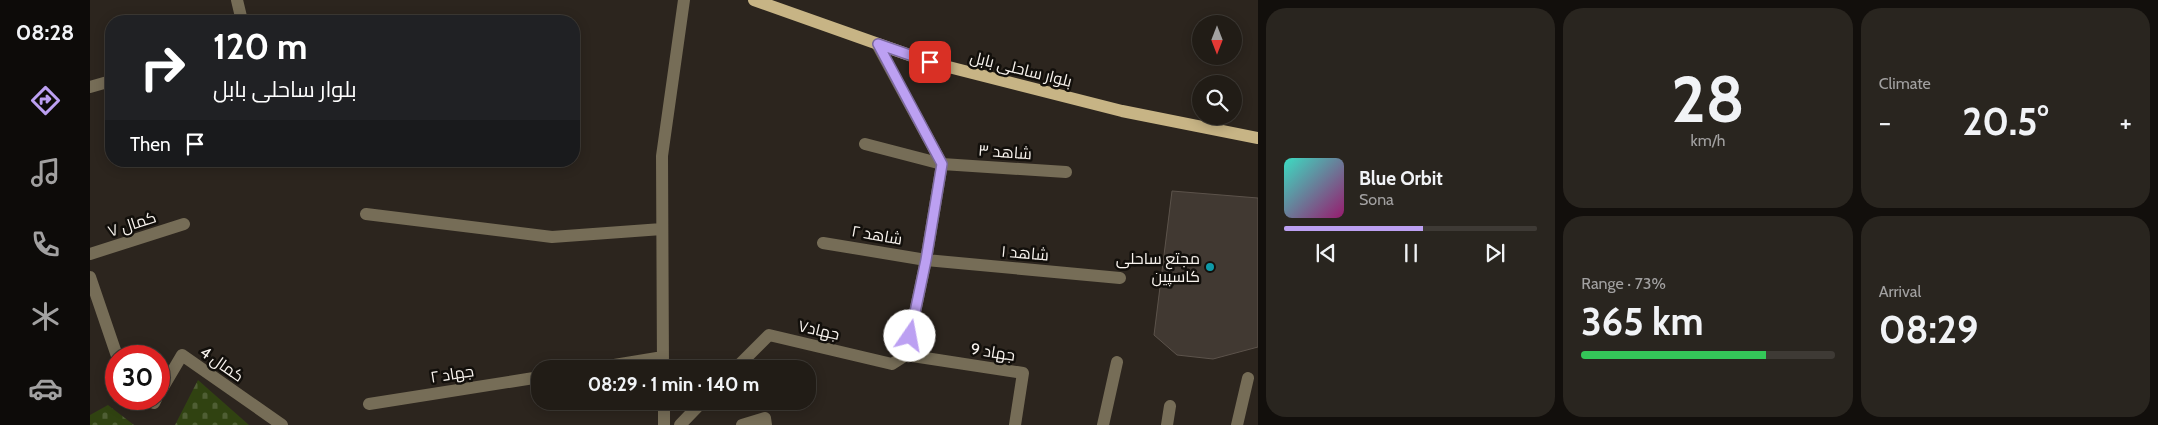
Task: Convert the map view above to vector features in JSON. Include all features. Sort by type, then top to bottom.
[{"type":"main road","name":"بلوار ساحلی بابل","points":[[754,0],[930,62],[1122,111],[1258,138]]},
{"type":"street","points":[[237,0],[241,15]]},
{"type":"street","points":[[663,360],[662,156],[684,0]]},
{"type":"street","points":[[878,44],[942,164],[926,260],[906,355]]},
{"type":"street","points":[[90,87],[105,83]]},
{"type":"street","name":"شاهد ۳","points":[[865,144],[942,164],[1066,172]]},
{"type":"street","points":[[366,214],[552,237],[662,229]]},
{"type":"street","name":"کمال ۷","points":[[90,254],[184,224]]},
{"type":"street","name":"شاهد ۲","points":[[823,242],[926,260]]},
{"type":"street","name":"شاهد ۱","points":[[926,260],[1120,278]]},
{"type":"street","points":[[90,277],[113,345]]},
{"type":"street","name":"جهاد۷","points":[[744,360],[769,334],[892,364],[906,355]]},
{"type":"street","name":"کمال 4","points":[[170,375],[182,355],[282,425]]},
{"type":"street","name":"جهاد 9","points":[[906,355],[1023,373],[1015,425]]},
{"type":"street","points":[[1103,425],[1117,362]]},
{"type":"street","name":"جهاد ۲","points":[[369,404],[531,378]]},
{"type":"street","points":[[1237,425],[1248,378]]},
{"type":"street","points":[[1168,425],[1170,406]]},
{"type":"street","points":[[664,410],[664,425]]},
{"type":"street","points":[[680,425],[694,410]]},
{"type":"street","points":[[742,425],[765,418],[766,425]]},
{"type":"green space","points":[[198,380],[249,425],[175,425]]},
{"type":"green space","points":[[105,407],[105,410],[114,410],[134,425],[90,425],[90,415]]},
{"type":"building","name":"مجتع ساحلی کاسپین","points":[[1172,191],[1258,198],[1258,347],[1213,359],[1177,355],[1154,335]]},
{"type":"place","name":"مجتع ساحلی کاسپین","points":[[1210,267]]},
{"type":"route","points":[[910,336],[926,260],[942,164],[878,44],[930,62]]}]
